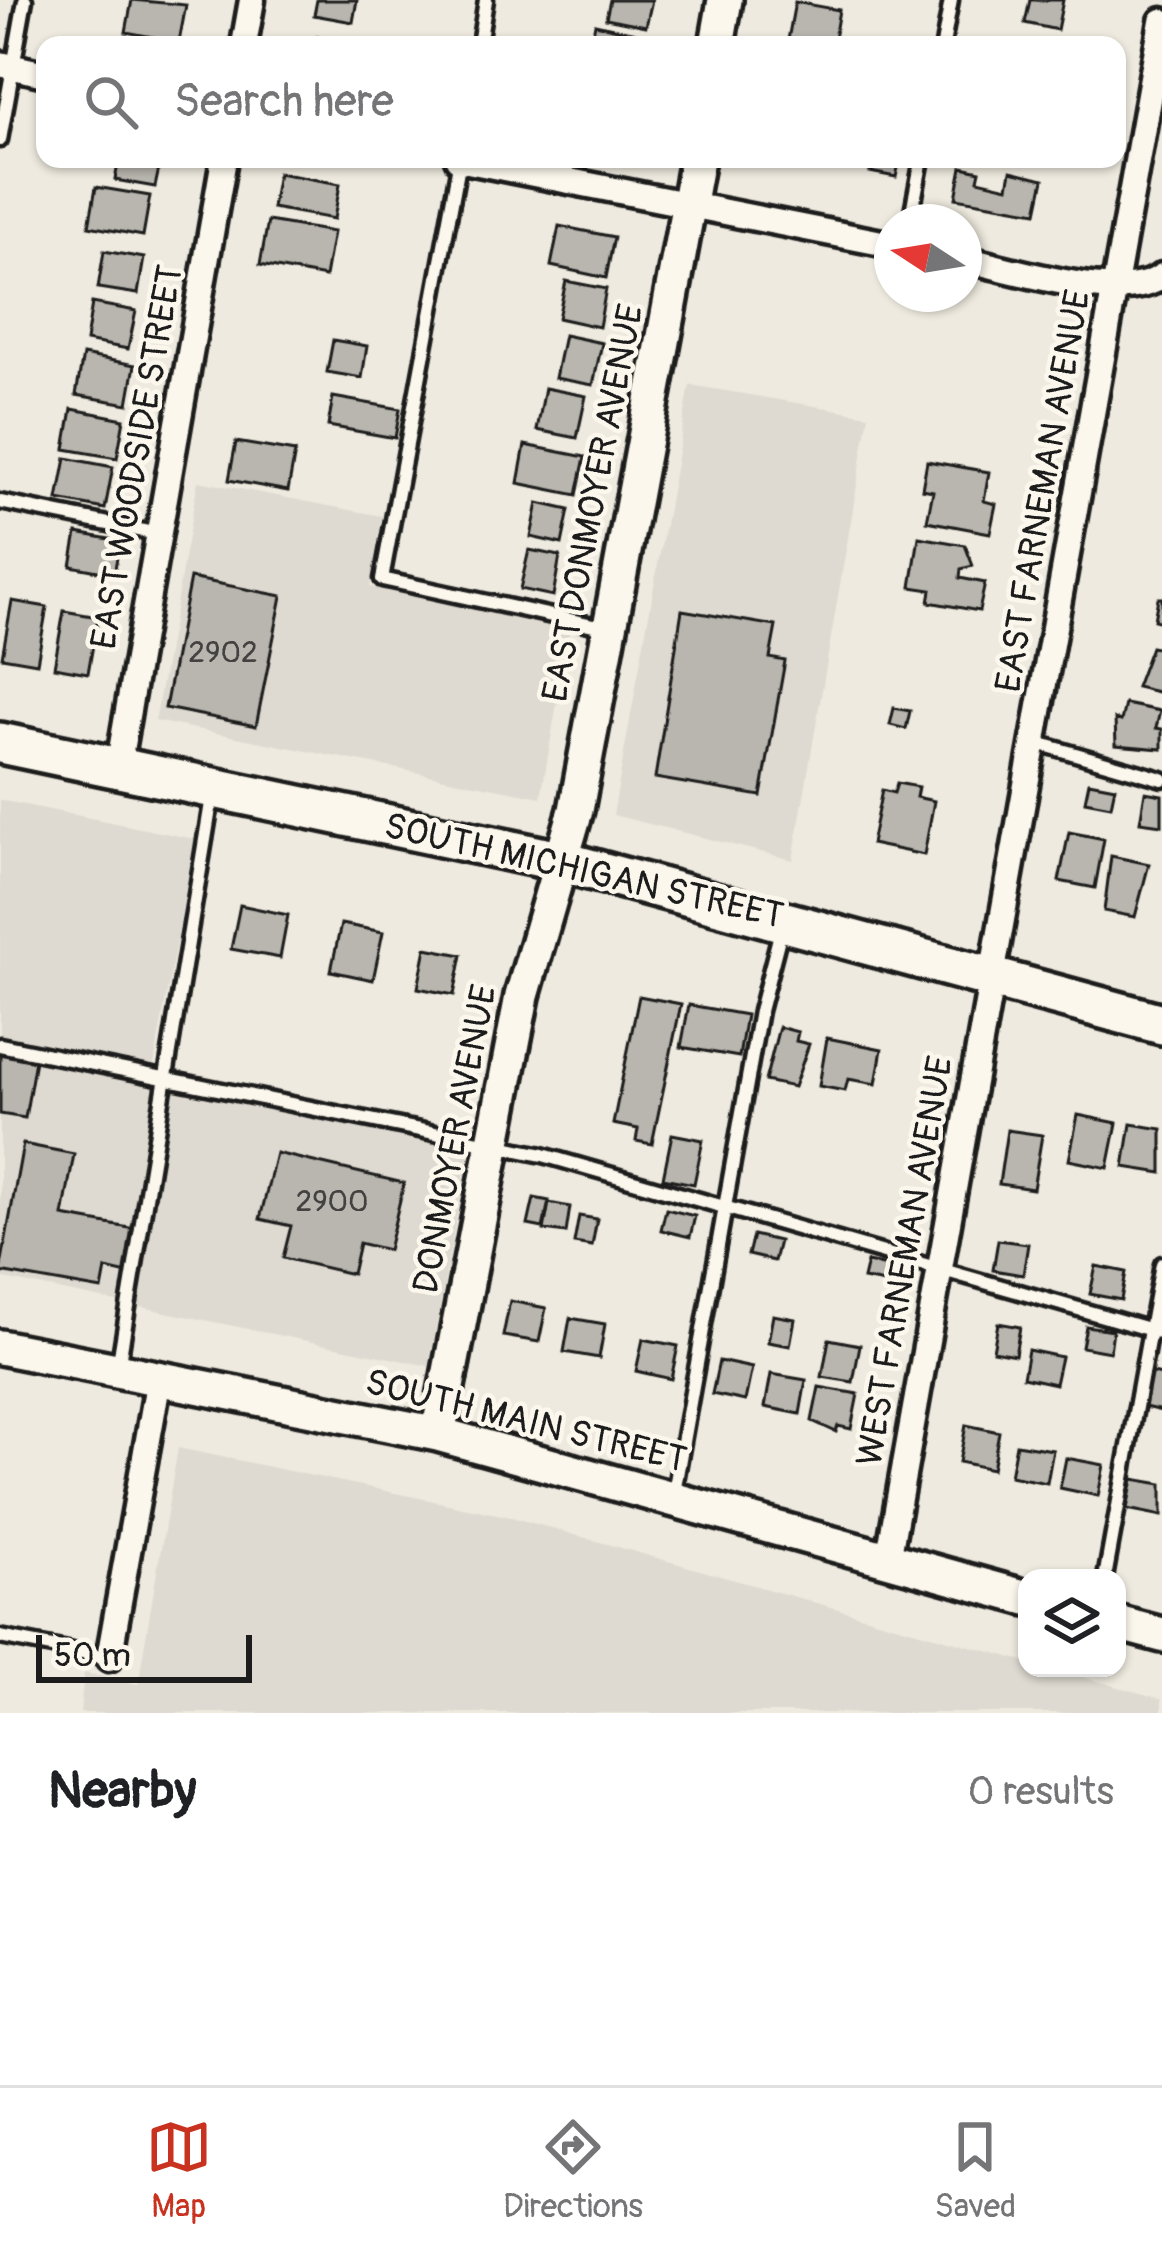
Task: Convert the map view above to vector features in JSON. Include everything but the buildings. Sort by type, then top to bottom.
[{"type":"main road","name":"SOUTH MICHIGAN STREET","points":[[0,743],[560,860],[784,917],[1162,1024]]},
{"type":"street","points":[[246,36],[252,0]]},
{"type":"street","points":[[719,36],[725,0]]},
{"type":"street","name":"EAST FARNEMAN AVENUE","points":[[992,974],[1162,21]]},
{"type":"street","points":[[1142,146],[1162,172]]},
{"type":"street","name":"EAST WOODSIDE STREET","points":[[118,768],[223,168]]},
{"type":"street","points":[[503,168],[874,242]]},
{"type":"street","name":"EAST DONMOYER AVENUE","points":[[560,860],[577,810],[695,168]]},
{"type":"street","points":[[982,264],[1115,290],[1148,287],[1162,276]]},
{"type":"street","name":"DONMOYER AVENUE","points":[[438,1434],[522,996],[560,860]]},
{"type":"street","name":"WEST FARNEMAN AVENUE","points":[[888,1560],[992,974]]},
{"type":"street","name":"SOUTH MAIN STREET","points":[[0,1347],[438,1434],[1018,1596]]},
{"type":"street","points":[[109,1658],[159,1378]]},
{"type":"street","points":[[1126,1625],[1162,1635]]},
{"type":"lane","points":[[0,140],[7,66],[25,0]]},
{"type":"lane","points":[[480,36],[486,0]]},
{"type":"lane","points":[[945,36],[951,0]]},
{"type":"lane","points":[[457,168],[382,579],[608,628]]},
{"type":"lane","points":[[913,204],[920,168]]},
{"type":"lane","points":[[0,502],[162,535]]},
{"type":"lane","points":[[1034,742],[1162,779]]},
{"type":"lane","points":[[118,1370],[213,788]]},
{"type":"lane","points":[[674,1498],[760,1011],[784,917]]},
{"type":"lane","points":[[0,1045],[491,1143],[1157,1331]]},
{"type":"lane","points":[[1107,1569],[1157,1331],[1162,1264]]},
{"type":"lane","points":[[0,1637],[109,1658]]},
{"type":"shaded area","points":[[690,385],[869,415],[793,860],[613,815]]},
{"type":"shaded area","points":[[198,481],[382,516],[370,587],[570,627],[541,797],[155,721]]},
{"type":"shaded area","points":[[0,800],[195,839],[150,1086],[469,1150],[429,1366],[0,1278]]},
{"type":"shaded area","points":[[178,1448],[511,1517],[1018,1659],[1018,1677],[1083,1677],[1162,1699],[1162,1713],[80,1713],[84,1673],[138,1684]]}]
